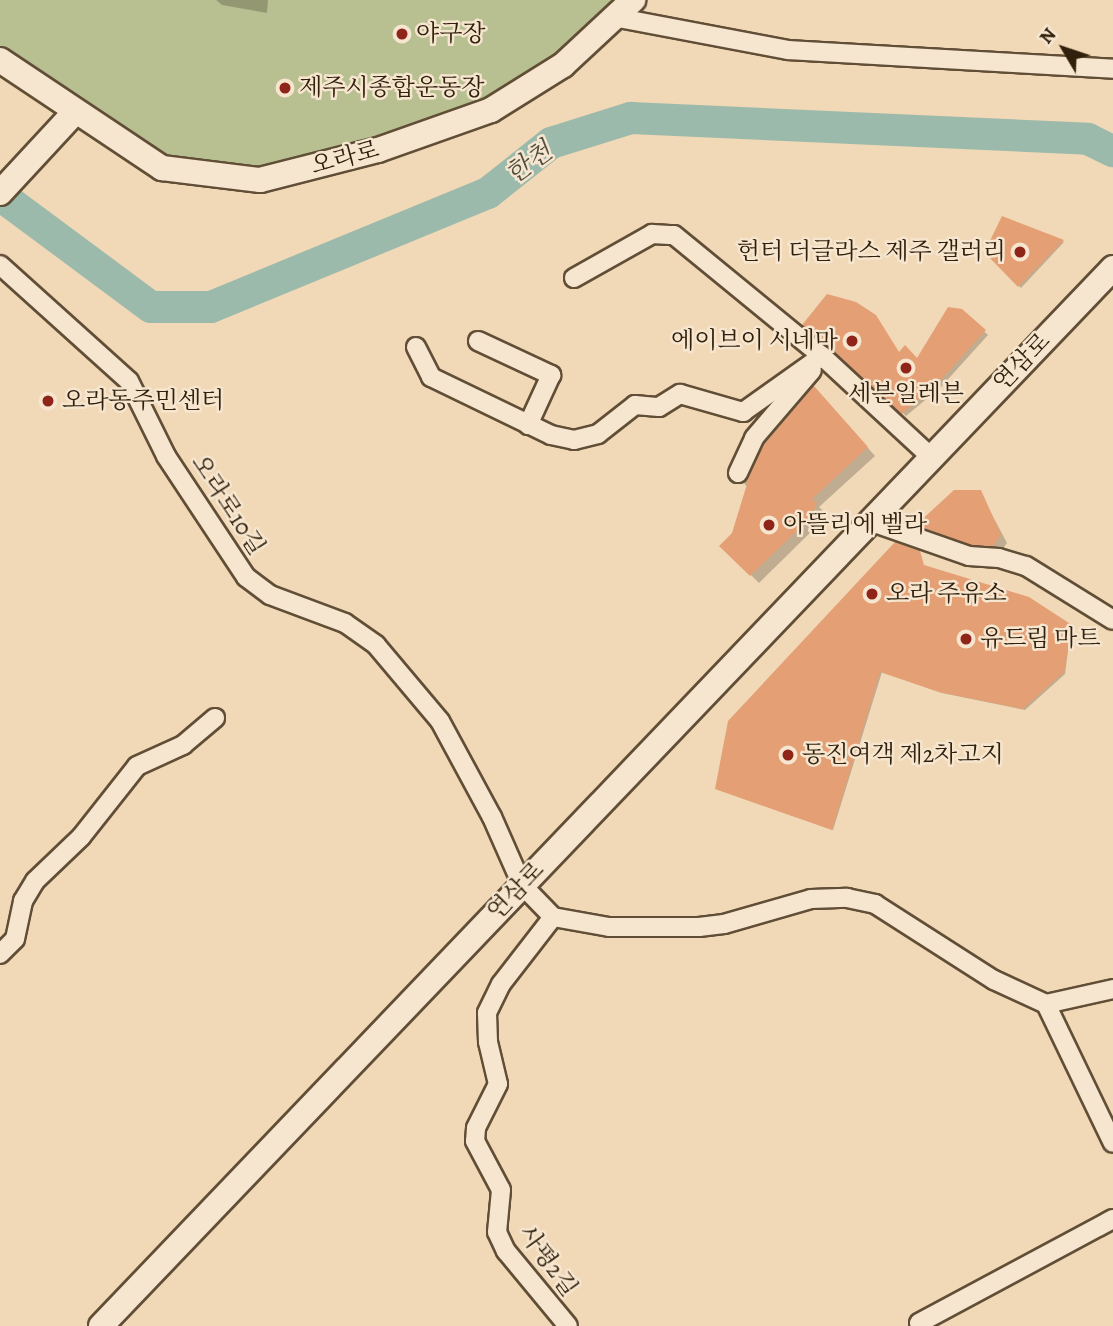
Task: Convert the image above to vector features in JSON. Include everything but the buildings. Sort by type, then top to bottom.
[{"type":"main road","name":"오라로","points":[[0,60],[74,113],[162,168],[260,180],[378,150],[491,110],[563,65],[623,8]]},
{"type":"main road","points":[[0,193],[74,113]]},
{"type":"main road","name":"연삼로","points":[[101,1326],[1113,268]]},
{"type":"street","points":[[623,8],[788,50],[1113,69]]},
{"type":"street","points":[[574,278],[652,234],[674,235],[822,356],[931,457]]},
{"type":"street","name":"오라로10길","points":[[0,265],[129,380],[166,456],[246,577],[270,595],[345,623],[376,645],[440,720],[492,817],[522,885]]},
{"type":"street","points":[[478,341],[551,376],[528,425]]},
{"type":"street","points":[[416,347],[431,377],[528,425],[574,440],[598,433],[635,405],[659,407],[680,394],[743,412],[822,356]]},
{"type":"street","points":[[738,473],[754,438],[797,392],[822,356]]},
{"type":"street","points":[[869,521],[969,556],[999,558],[1026,566],[1113,620]]},
{"type":"street","points":[[0,954],[15,939],[23,901],[35,881],[81,837],[137,766],[183,746],[215,718]]},
{"type":"street","points":[[522,885],[553,917],[609,927],[699,927],[724,924],[811,899],[847,898],[875,904],[994,980],[1046,1004],[1113,989]]},
{"type":"street","name":"사평2길","points":[[553,917],[501,984],[487,1013],[488,1042],[498,1084],[476,1128],[475,1142],[501,1191],[497,1232],[506,1251],[568,1326]]},
{"type":"street","points":[[1046,1004],[1113,1143]]},
{"type":"street","points":[[919,1323],[1113,1219]]},
{"type":"green space","name":"제주시종합운동장","points":[[0,0],[632,0],[491,110],[260,180],[162,168],[0,58]]},
{"type":"waterway","name":"한천","points":[[0,195],[151,307],[211,307],[488,193],[551,143],[631,118],[1088,139],[1113,151]]},
{"type":"place","name":"야구장","points":[[402,34]]},
{"type":"place","name":"제주시종합운동장","points":[[285,88]]},
{"type":"place","name":"헌터 더글라스 제주 갤러리","points":[[1020,252]]},
{"type":"place","name":"에이브이 시네마","points":[[852,341]]},
{"type":"place","name":"세븐일레븐","points":[[906,368]]},
{"type":"place","name":"오라동주민센터","points":[[48,401]]},
{"type":"place","name":"아뜰리에 벨라","points":[[769,525]]},
{"type":"place","name":"오라 주유소","points":[[872,594]]},
{"type":"place","name":"유드림 마트","points":[[966,639]]},
{"type":"place","name":"동진여객 제2차고지","points":[[788,755]]}]
